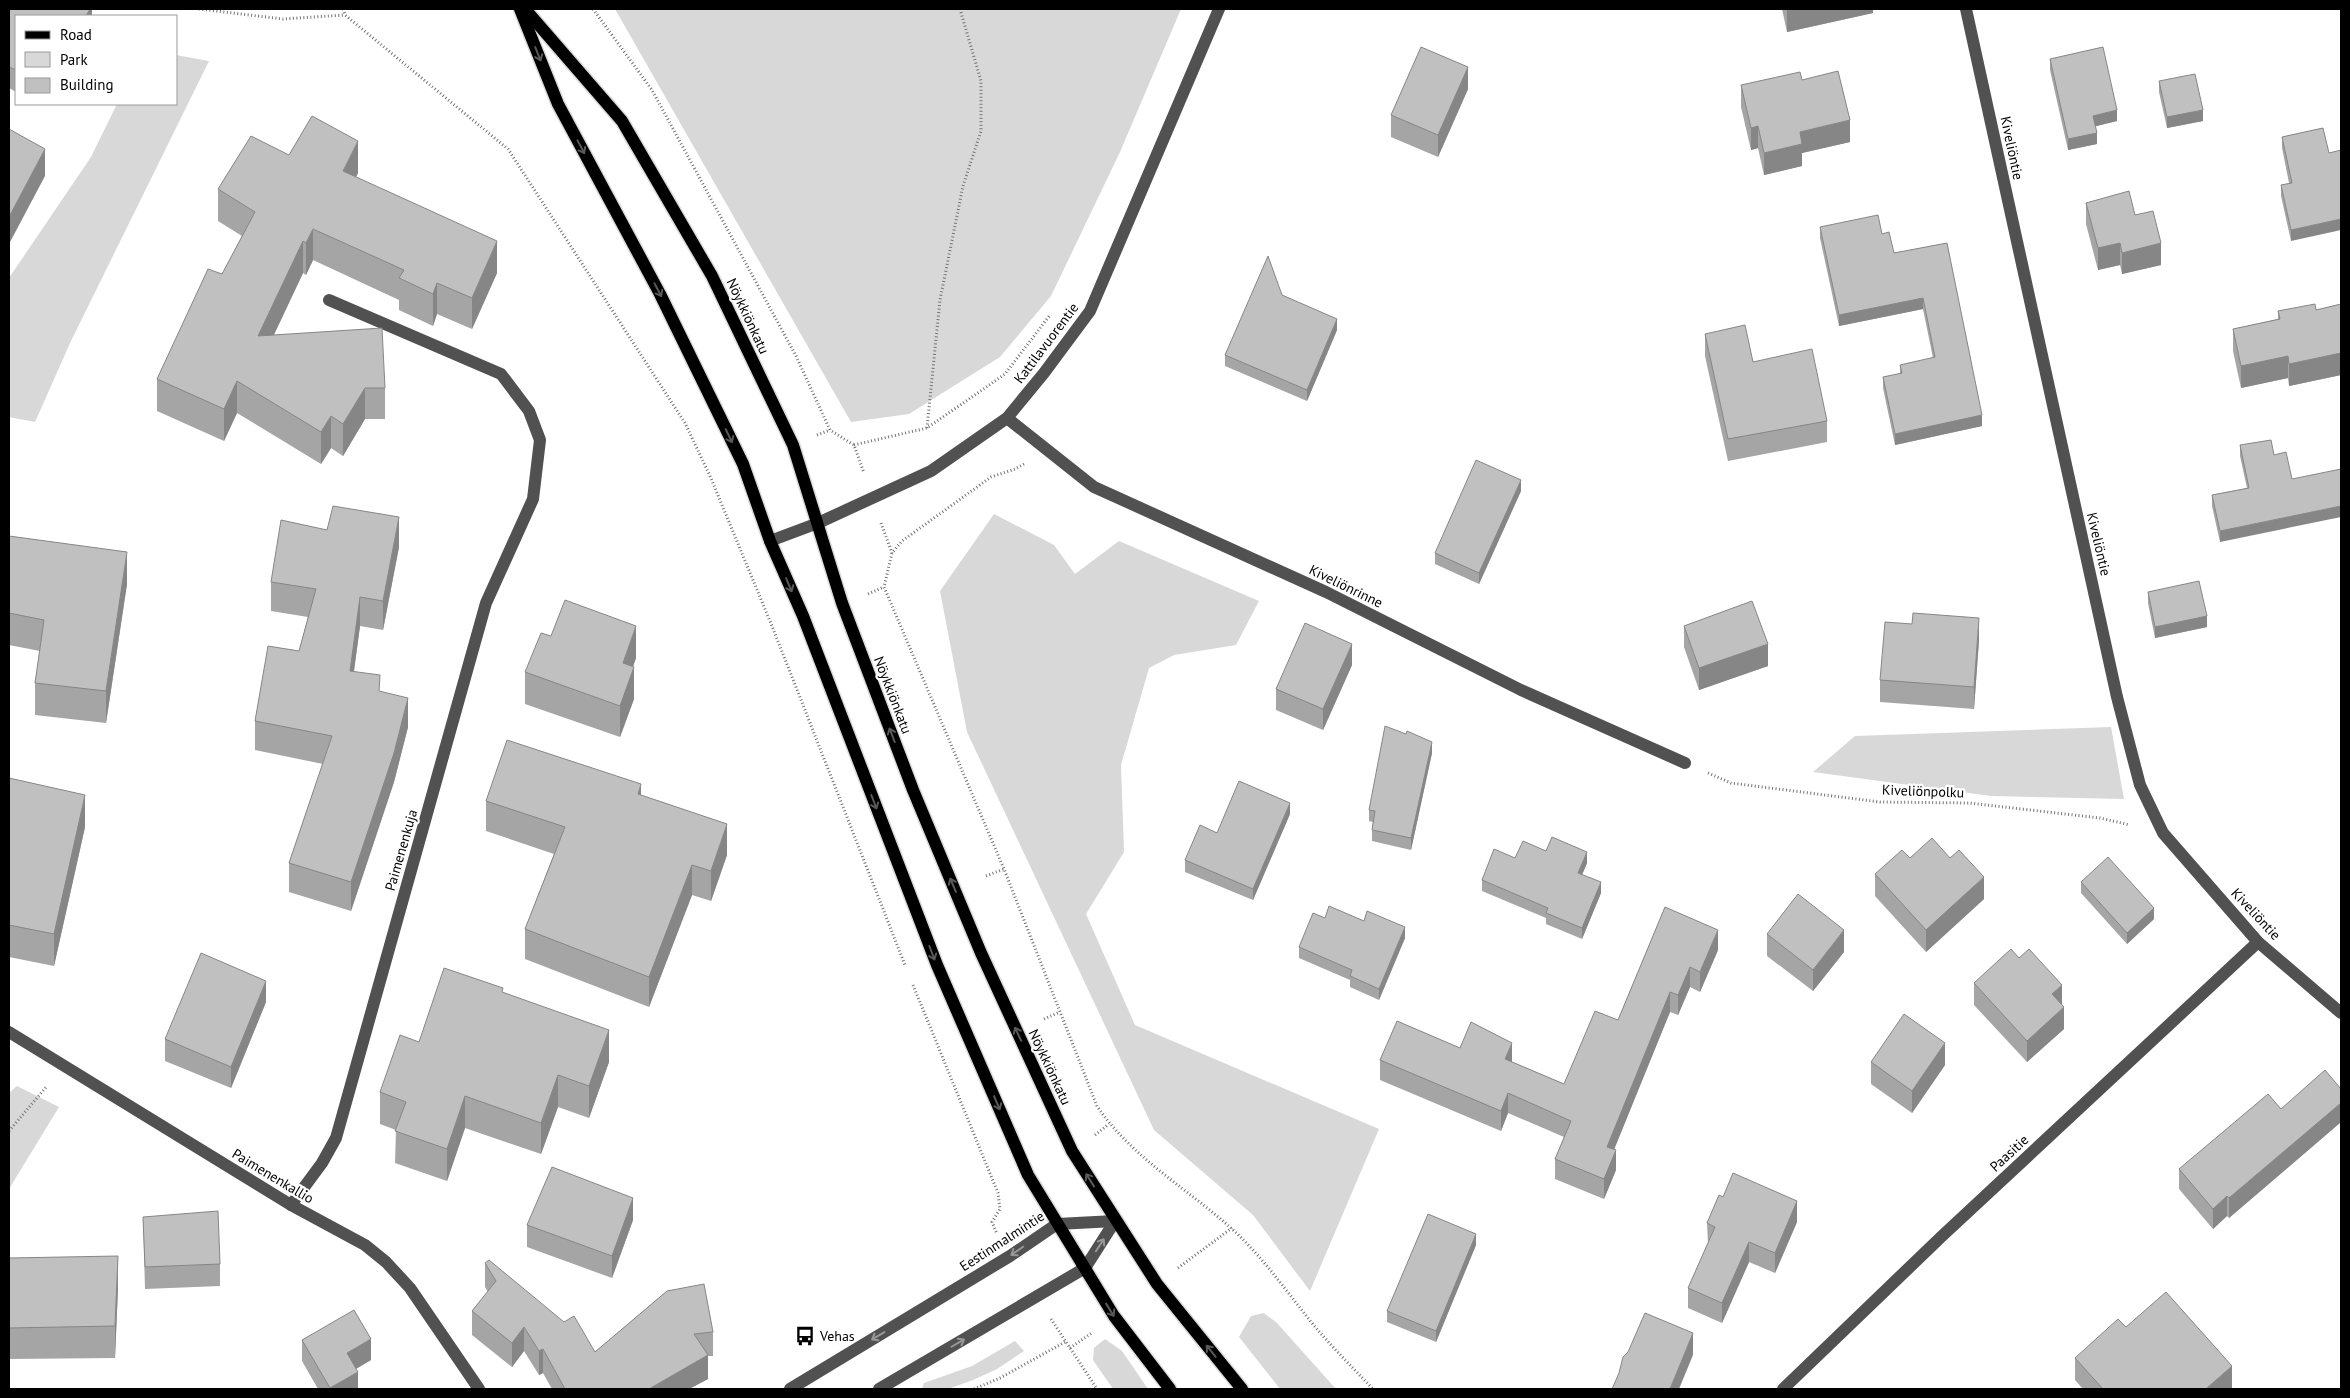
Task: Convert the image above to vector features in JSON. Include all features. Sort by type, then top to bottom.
[{"type":"main road","points":[[520,9],[558,104],[660,294],[743,464],[770,540],[803,616],[937,965],[1028,1175],[1114,1316],[1170,1389]]},
{"type":"main road","name":"Nöykkiönkatu","points":[[525,9],[622,121],[712,276],[792,445],[842,603],[909,780],[981,953],[1072,1151],[1157,1284],[1242,1389]]},
{"type":"street","name":"Kattilavuorentie","points":[[770,540],[818,523],[931,471],[1007,418],[1090,311],[1219,9]]},
{"type":"street","name":"Kiveliöntie","points":[[1966,9],[2117,697],[2140,784],[2163,833],[2258,942],[2341,1013]]},
{"type":"street","name":"Paimenenkuja","points":[[291,1206],[322,1163],[336,1138],[486,603],[533,499],[540,440],[529,411],[501,374],[329,300]]},
{"type":"street","name":"Kiveliönrinne","points":[[1007,418],[1094,487],[1326,592],[1521,690],[1685,763]]},
{"type":"street","name":"Paasitie","points":[[1783,1389],[1941,1237],[2258,942]]},
{"type":"street","name":"Paimenenkallio","points":[[9,1032],[291,1206],[365,1245],[386,1262],[410,1288],[479,1389]]},
{"type":"street","name":"Eestinmalmintie","points":[[790,1389],[1010,1256],[1057,1224],[1115,1221]]},
{"type":"street","points":[[878,1389],[1085,1268],[1115,1221]]},
{"type":"path","points":[[199,9],[283,18],[345,14]]},
{"type":"path","points":[[343,9],[345,14],[508,149],[685,423],[710,476],[772,626],[906,966]]},
{"type":"path","points":[[593,9],[652,90],[796,356],[830,430],[854,445],[928,428],[1005,374],[1053,311]]},
{"type":"path","points":[[928,428],[940,300],[963,186],[981,131],[981,81],[960,9]]},
{"type":"path","points":[[1045,447],[1015,469],[991,477],[902,541],[892,553],[884,587],[1004,869],[1097,1106],[1109,1124],[1125,1140],[1232,1228],[1254,1250],[1317,1330],[1373,1389]]},
{"type":"path","name":"Kiveliönpolku","points":[[1685,763],[1731,782],[1880,802],[1969,803],[2100,818],[2163,833]]},
{"type":"path","points":[[986,876],[1004,869]]},
{"type":"path","points":[[913,984],[998,1193],[1000,1210],[992,1222],[1001,1241]]},
{"type":"path","points":[[1044,1019],[1060,1012]]},
{"type":"path","points":[[9,1131],[64,1066]]},
{"type":"path","points":[[1172,1272],[1232,1228]]},
{"type":"path","points":[[1054,1324],[1097,1389]]},
{"type":"path","points":[[1070,1348],[1091,1333]]},
{"type":"path","points":[[974,1389],[1000,1378],[1066,1342]]},
{"type":"green space","points":[[615,9],[1181,9],[1120,152],[1051,296],[1000,357],[909,414],[851,422]]},
{"type":"green space","points":[[178,55],[209,61],[71,341],[35,422],[9,417],[9,278],[91,157],[117,105],[178,105]]},
{"type":"green space","points":[[994,514],[1054,545],[1075,574],[1119,541],[1259,601],[1236,645],[1174,655],[1149,668],[1121,765],[1124,852],[1086,914],[1135,1025],[1379,1129],[1310,1291],[1253,1215],[1154,1130],[967,732],[940,591]]},
{"type":"green space","points":[[2111,727],[2124,799],[1991,796],[1813,772],[1855,736]]},
{"type":"green space","points":[[17,1086],[59,1107],[9,1189],[9,1093]]},
{"type":"green space","points":[[1264,1313],[1277,1323],[1336,1389],[1280,1389],[1239,1337],[1251,1316]]},
{"type":"green space","points":[[1105,1339],[1122,1351],[1148,1389],[1113,1389],[1093,1360],[1094,1348]]},
{"type":"green space","points":[[1015,1341],[1024,1351],[997,1369],[948,1389],[922,1389],[924,1383],[972,1366]]},
{"type":"building","points":[[9,9],[90,9],[87,15],[15,15],[15,70],[9,67]]},
{"type":"building","points":[[1421,47],[1468,67],[1438,135],[1391,115]]},
{"type":"building","points":[[2103,47],[2117,110],[2093,116],[2097,133],[2068,139],[2050,59]]},
{"type":"building","points":[[1838,71],[1850,120],[1800,132],[1802,144],[1764,153],[1758,126],[1751,128],[1741,85],[1800,72],[1802,80]]},
{"type":"building","points":[[2195,74],[2203,110],[2167,117],[2159,81]]},
{"type":"building","points":[[312,116],[358,141],[343,171],[497,241],[472,298],[437,283],[433,294],[399,278],[404,270],[313,229],[306,243],[303,241],[258,336],[382,328],[385,388],[365,388],[343,424],[331,416],[321,432],[237,381],[224,409],[157,379],[208,269],[222,274],[255,212],[218,189],[251,136],[289,155]]},
{"type":"building","points":[[2323,128],[2329,153],[2341,150],[2341,219],[2291,230],[2281,185],[2292,183],[2282,137]]},
{"type":"building","points":[[9,129],[45,149],[9,217]]},
{"type":"building","points":[[2129,191],[2135,215],[2153,211],[2161,243],[2122,253],[2120,243],[2098,248],[2086,203]]},
{"type":"building","points":[[1878,215],[1882,234],[1889,232],[1894,253],[1947,243],[1982,415],[1895,434],[1883,377],[1902,373],[1900,365],[1935,357],[1923,298],[1839,315],[1820,227]]},
{"type":"building","points":[[1268,256],[1282,295],[1337,319],[1307,390],[1225,355]]},
{"type":"building","points":[[2315,304],[2316,310],[2341,304],[2341,353],[2289,364],[2288,356],[2241,366],[2233,329],[2280,319],[2278,311]]},
{"type":"building","points":[[1745,325],[1753,362],[1812,349],[1827,421],[1728,439],[1705,334]]},
{"type":"building","points":[[2271,440],[2274,455],[2286,452],[2292,479],[2341,469],[2341,506],[2220,531],[2212,495],[2249,488],[2240,445]]},
{"type":"building","points":[[1476,460],[1521,480],[1479,573],[1435,553]]},
{"type":"building","points":[[333,506],[399,517],[383,601],[360,597],[350,671],[380,675],[379,691],[408,698],[394,753],[351,882],[289,863],[332,736],[255,721],[268,646],[299,651],[316,589],[271,582],[281,520],[327,530]]},
{"type":"building","points":[[9,536],[127,552],[106,691],[35,683],[44,620],[9,613]]},
{"type":"building","points":[[2199,581],[2207,616],[2155,627],[2148,592]]},
{"type":"building","points":[[565,600],[636,626],[623,663],[634,667],[620,706],[525,672],[541,633],[551,636]]},
{"type":"building","points":[[1752,601],[1768,644],[1699,668],[1684,626]]},
{"type":"building","points":[[1913,613],[1979,618],[1974,687],[1880,680],[1885,622],[1912,624]]},
{"type":"building","points":[[1305,623],[1352,644],[1323,709],[1276,689]]},
{"type":"building","points":[[1385,726],[1406,734],[1407,731],[1432,742],[1411,838],[1372,830],[1375,811],[1369,810]]},
{"type":"building","points":[[507,740],[641,784],[638,794],[727,824],[711,871],[692,865],[649,977],[525,929],[565,827],[486,801]]},
{"type":"building","points":[[9,778],[85,795],[54,934],[9,925]]},
{"type":"building","points":[[1239,781],[1290,803],[1253,889],[1185,860],[1200,825],[1217,833]]},
{"type":"building","points":[[1552,837],[1587,852],[1578,873],[1601,882],[1582,928],[1546,913],[1548,908],[1482,880],[1494,849],[1515,858],[1523,841],[1546,851]]},
{"type":"building","points":[[1932,838],[1950,858],[1959,850],[1984,877],[1926,930],[1875,874],[1902,850],[1910,858]]},
{"type":"building","points":[[2108,857],[2154,908],[2127,933],[2081,882]]},
{"type":"building","points":[[1798,894],[1844,930],[1813,970],[1767,934]]},
{"type":"building","points":[[1329,906],[1364,921],[1367,911],[1405,927],[1379,989],[1350,976],[1352,970],[1299,947],[1313,913],[1325,918]]},
{"type":"building","points":[[1665,907],[1718,930],[1700,972],[1690,967],[1678,995],[1670,992],[1607,1147],[1616,1150],[1604,1179],[1555,1159],[1571,1121],[1508,1093],[1501,1111],[1380,1060],[1397,1021],[1460,1048],[1471,1022],[1512,1043],[1505,1059],[1564,1084],[1595,1011],[1618,1020]]},
{"type":"building","points":[[2011,949],[2019,958],[2029,949],[2062,985],[2052,994],[2064,1007],[2027,1041],[1974,983]]},
{"type":"building","points":[[201,953],[266,981],[231,1067],[165,1039]]},
{"type":"building","points":[[444,968],[503,988],[502,992],[609,1030],[589,1086],[558,1075],[541,1123],[465,1096],[447,1149],[395,1131],[406,1102],[380,1092],[400,1035],[419,1042]]},
{"type":"building","points":[[1904,1014],[1945,1043],[1912,1091],[1871,1062]]},
{"type":"building","points":[[2325,1070],[2341,1089],[2341,1103],[2229,1198],[2227,1196],[2213,1209],[2179,1169],[2268,1094],[2281,1109]]},
{"type":"building","points":[[552,1167],[633,1198],[612,1256],[527,1225]]},
{"type":"building","points":[[1733,1173],[1797,1201],[1775,1253],[1749,1242],[1722,1303],[1688,1288],[1715,1227],[1707,1223],[1719,1195],[1723,1197]]},
{"type":"building","points":[[218,1211],[220,1264],[145,1267],[143,1217]]},
{"type":"building","points":[[1428,1214],[1476,1234],[1436,1331],[1387,1311]]},
{"type":"building","points":[[118,1256],[115,1326],[9,1328],[9,1258]]},
{"type":"building","points":[[489,1260],[564,1322],[574,1316],[595,1352],[667,1291],[704,1284],[713,1332],[694,1334],[708,1355],[649,1389],[565,1389],[543,1349],[539,1351],[524,1327],[512,1343],[472,1311],[496,1281],[485,1263]]},
{"type":"building","points":[[2166,1292],[2232,1366],[2206,1389],[2103,1389],[2075,1358],[2118,1319],[2126,1327]]},
{"type":"building","points":[[354,1310],[371,1339],[347,1353],[358,1372],[330,1388],[302,1340]]},
{"type":"building","points":[[1645,1313],[1693,1333],[1670,1389],[1612,1389],[1623,1357],[1628,1352]]},
{"type":"place","name":"Vehas","points":[[805,1336]]}]
